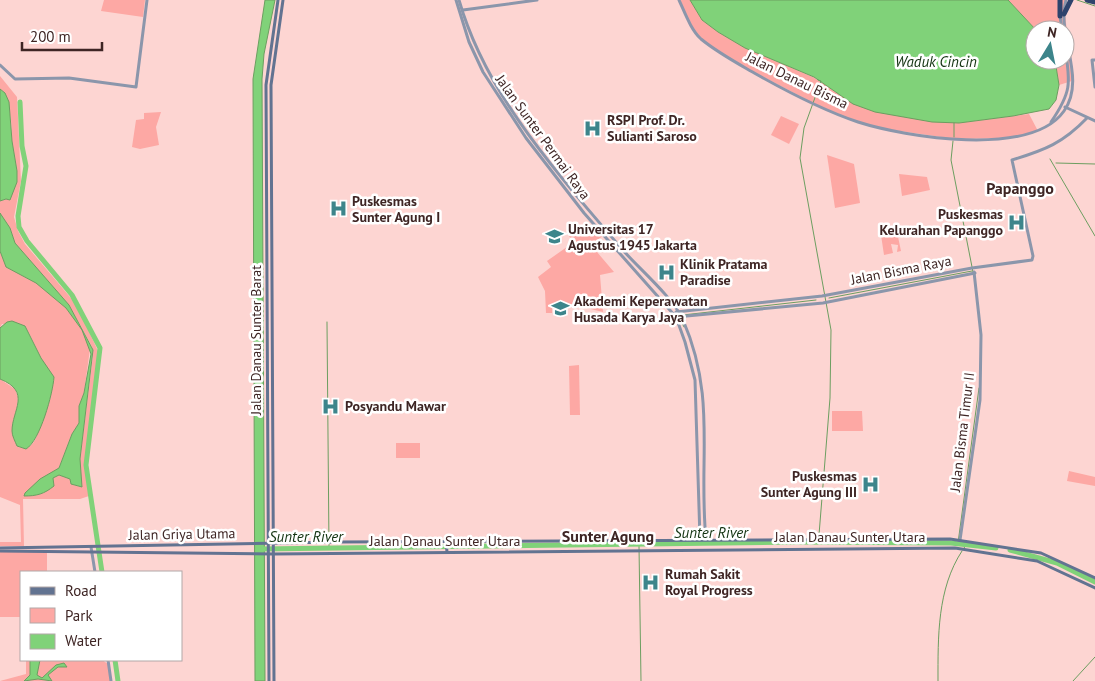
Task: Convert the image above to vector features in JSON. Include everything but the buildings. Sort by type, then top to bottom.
[{"type":"highway","points":[[1062,15],[1063,0]]},
{"type":"highway","points":[[1062,15],[1071,0]]},
{"type":"highway","points":[[1087,0],[1095,2]]},
{"type":"main road","name":"Jalan Danau Sunter Barat","points":[[272,55],[278,0]]},
{"type":"main road","name":"Jalan Danau Sunter Barat","points":[[274,681],[270,228],[266,85],[283,0]]},
{"type":"main road","name":"Jalan Danau Sunter Barat","points":[[269,681],[267,477],[270,369]]},
{"type":"main road","points":[[267,477],[272,476]]},
{"type":"main road","name":"Jalan Danau Sunter Utara","points":[[273,544],[704,539],[957,548],[1037,561],[1095,588]]},
{"type":"main road","name":"Jalan Danau Sunter Utara","points":[[267,553],[638,551],[801,543],[954,539],[1041,553],[1095,578]]},
{"type":"main road","points":[[446,542],[447,551]]},
{"type":"main road","name":"Jalan Griya Utama","points":[[0,550],[273,544]]},
{"type":"main road","name":"Jalan Griya Utama","points":[[92,549],[102,552],[267,553]]},
{"type":"street","points":[[0,64],[14,80],[69,78],[136,87],[147,0]]},
{"type":"street","name":"Jalan Sunter Permai Raya","points":[[458,0],[492,77],[553,167],[678,312],[682,317],[684,330]]},
{"type":"street","name":"Jalan Sunter Permai Raya","points":[[458,0],[469,42],[488,80],[565,190],[672,312],[684,330],[698,363],[704,394],[704,539]]},
{"type":"street","points":[[463,10],[536,0]]},
{"type":"street","name":"Jalan Danau Bisma","points":[[679,0],[689,22],[700,38],[726,57],[813,104],[870,125],[954,139],[1002,139],[1037,131],[1049,124],[1064,106],[1072,83],[1070,70]]},
{"type":"street","name":"Jalan Danau Bisma","points":[[1062,15],[1062,20]]},
{"type":"street","points":[[1094,60],[1095,87]]},
{"type":"street","points":[[483,72],[488,69]]},
{"type":"street","name":"Jalan Danau Bisma","points":[[1064,106],[1068,83],[1067,70]]},
{"type":"street","points":[[488,80],[492,77]]},
{"type":"street","points":[[1064,106],[1095,121]]},
{"type":"street","name":"Jalan Bisma Raya","points":[[672,312],[824,296],[1033,258],[1012,160],[1051,148],[1065,139],[1087,118]]},
{"type":"street","name":"Jalan Bisma Timur II","points":[[960,540],[980,398],[981,335],[972,268]]},
{"type":"street","name":"Jalan Bisma Raya","points":[[676,317],[825,303],[973,273]]},
{"type":"street","points":[[684,330],[694,373],[704,539]]},
{"type":"street","points":[[92,549],[94,571]]},
{"type":"street","points":[[108,661],[111,681]]},
{"type":"green space","points":[[104,0],[145,0],[143,17],[101,11]]},
{"type":"green space","points":[[680,0],[690,0],[702,20],[718,32],[745,48],[813,77],[843,97],[959,123],[1029,114],[1038,131],[1012,138],[955,139],[886,129],[858,122],[817,105],[725,57],[700,38],[689,22]]},
{"type":"green space","points":[[1008,0],[1067,0],[1066,20],[1027,20]]},
{"type":"green space","points":[[1057,70],[1071,70],[1072,81],[1059,85]]},
{"type":"green space","points":[[0,76],[17,97],[21,181],[14,217],[18,231],[25,244],[76,304],[98,351],[99,359],[85,463],[89,496],[80,499],[23,499],[24,546],[0,546],[0,542],[21,542],[20,505],[0,497],[0,379],[15,389],[18,397],[17,412],[13,421],[17,446],[23,448],[32,444],[38,434],[50,401],[51,391],[44,365],[25,326],[2,324],[0,328],[0,251],[6,267],[36,283],[66,308],[82,330],[90,349],[84,393],[79,406],[79,423],[72,434],[58,470],[40,479],[25,496],[38,495],[45,492],[54,483],[53,478],[59,475],[70,479],[71,484],[81,487],[80,459],[93,355],[92,347],[69,305],[15,243],[10,228],[0,213],[0,201],[10,200],[17,171],[12,141],[11,119],[5,93],[0,89]]},
{"type":"green space","points":[[161,112],[156,127],[159,145],[140,149],[132,147],[136,120],[144,119],[144,113]]},
{"type":"green space","points":[[781,116],[799,124],[789,144],[771,135]]},
{"type":"green space","points":[[827,155],[854,164],[860,203],[835,208]]},
{"type":"green space","points":[[899,174],[927,177],[930,190],[902,196]]},
{"type":"green space","points":[[582,226],[587,232],[581,237],[596,227],[604,235],[591,245],[614,272],[600,275],[603,312],[570,304],[552,304],[552,313],[546,313],[545,291],[538,277],[551,267],[547,261],[574,242],[569,236]]},
{"type":"green space","points":[[897,232],[901,251],[897,252],[898,245],[891,244],[893,253],[884,255],[881,235]]},
{"type":"green space","points":[[579,365],[580,415],[570,415],[569,366]]},
{"type":"green space","points":[[832,411],[862,411],[863,431],[832,431]]},
{"type":"green space","points":[[396,443],[420,443],[420,458],[396,458]]},
{"type":"green space","points":[[1069,471],[1095,477],[1095,486],[1067,481]]},
{"type":"green space","points":[[0,551],[47,551],[47,571],[20,571],[20,617],[0,617]]},
{"type":"green space","points":[[26,661],[104,661],[108,664],[111,681],[0,681],[26,674]]},
{"type":"water","points":[[265,0],[275,0],[264,54],[262,79],[265,681],[255,681],[253,79]]},
{"type":"water","name":"Waduk Cincin","points":[[690,0],[1008,0],[1027,20],[1025,20],[1025,70],[1057,70],[1059,85],[1056,100],[1049,109],[959,123],[932,122],[875,112],[853,104],[814,77],[745,48],[702,20]]},
{"type":"water","points":[[0,89],[5,93],[9,102],[17,182],[10,200],[0,201]]},
{"type":"water","points":[[0,213],[10,228],[15,243],[69,305],[93,350],[80,459],[82,487],[71,484],[70,479],[59,475],[53,478],[54,486],[44,493],[24,496],[40,479],[59,468],[72,434],[79,423],[79,406],[84,393],[91,354],[82,330],[66,308],[36,283],[6,267],[0,251]]},
{"type":"water","points":[[12,321],[25,326],[41,358],[54,377],[41,427],[36,437],[26,449],[17,446],[12,433],[18,396],[10,384],[0,379],[0,328],[7,322]]},
{"type":"water","points":[[30,661],[40,661],[37,675],[42,678],[56,665],[64,663],[67,667],[58,667],[48,675],[52,681],[38,679],[24,681],[30,675]]},
{"type":"waterway","points":[[1077,0],[1095,6]]},
{"type":"waterway","points":[[818,80],[821,81],[804,128],[800,158],[831,330],[830,398],[819,535]]},
{"type":"waterway","points":[[20,102],[22,146],[26,166],[18,216],[19,227],[27,241],[72,295],[100,348],[86,465],[102,571]]},
{"type":"waterway","points":[[954,123],[954,137]]},
{"type":"waterway","points":[[953,141],[951,160],[973,272]]},
{"type":"waterway","points":[[1050,159],[1095,236]]},
{"type":"waterway","points":[[1056,163],[1095,164]]},
{"type":"waterway","points":[[829,298],[972,271]]},
{"type":"waterway","points":[[683,315],[816,300]]},
{"type":"waterway","points":[[680,319],[684,327]]},
{"type":"waterway","points":[[327,322],[329,548]]},
{"type":"waterway","points":[[958,543],[979,388]]},
{"type":"waterway","name":"Sunter River","points":[[260,549],[797,542],[951,543],[996,548]]},
{"type":"waterway","name":"Sunter River","points":[[964,548],[967,544]]},
{"type":"waterway","points":[[639,546],[641,681]]},
{"type":"waterway","name":"Sunter River","points":[[1010,550],[1057,563],[1095,582]]},
{"type":"waterway","points":[[938,681],[938,647],[943,597],[954,566],[962,551]]},
{"type":"waterway","points":[[1073,681],[1095,657]]},
{"type":"waterway","points":[[115,661],[118,681]]},
{"type":"place","name":"RSPI Prof. Dr. Sulianti Saroso","points":[[593,128]]},
{"type":"place","name":"Puskesmas Sunter Agung I","points":[[338,209]]},
{"type":"place","name":"Puskesmas Kelurahan Papanggo","points":[[1017,222]]},
{"type":"place","name":"Universitas 17 Agustus 1945 Jakarta","points":[[554,237]]},
{"type":"place","name":"Klinik Pratama Paradise","points":[[666,272]]},
{"type":"place","name":"Akademi Keperawatan Husada Karya Jaya","points":[[560,309]]},
{"type":"place","name":"Posyandu Mawar","points":[[331,406]]},
{"type":"place","name":"Puskesmas Sunter Agung III","points":[[871,484]]},
{"type":"place","name":"Rumah Sakit Royal Progress","points":[[651,582]]},
{"type":"district","name":"Papanggo","points":[[1020,188]]},
{"type":"district","name":"Sunter Agung","points":[[608,536]]}]
